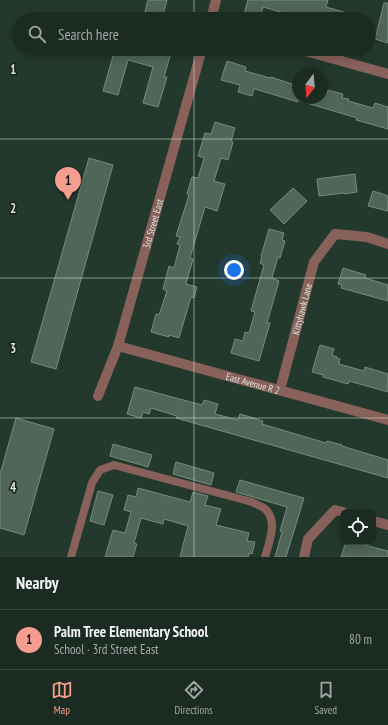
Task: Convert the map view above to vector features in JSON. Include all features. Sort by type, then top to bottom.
[{"type":"street","points":[[213,12],[216,0]]},
{"type":"street","name":"3rd Street East","points":[[98,396],[118,346],[200,56]]},
{"type":"street","points":[[323,56],[388,74]]},
{"type":"street","name":"Kittyhawk Lane","points":[[280,390],[314,262],[335,234],[367,238],[388,244]]},
{"type":"street","name":"East Avenue R 2","points":[[118,346],[388,420]]},
{"type":"street","points":[[304,557],[308,540],[335,510],[340,511]]},
{"type":"street","points":[[376,522],[388,525]]},
{"type":"lane","points":[[71,557],[92,483],[100,470],[114,466],[252,502],[264,508],[272,518],[272,531],[265,557]]},
{"type":"building","points":[[148,0],[167,0],[164,12],[145,12]]},
{"type":"building","points":[[248,0],[328,0],[326,7],[344,12],[280,12],[263,7],[262,12],[245,12]]},
{"type":"building","points":[[384,3],[388,3],[388,43],[376,39]]},
{"type":"building","points":[[113,56],[170,56],[164,77],[167,77],[158,107],[143,103],[153,67],[128,60],[118,95],[103,91]]},
{"type":"building","points":[[227,61],[246,67],[245,71],[292,84],[292,100],[255,89],[252,96],[238,92],[240,85],[221,80]]},
{"type":"building","points":[[328,90],[343,94],[342,98],[349,99],[348,101],[373,108],[375,103],[388,107],[388,129],[356,120],[357,118],[310,104],[328,104]]},
{"type":"building","points":[[215,122],[235,128],[228,160],[221,158],[214,181],[225,184],[217,211],[205,207],[190,258],[193,259],[186,284],[197,287],[194,298],[191,297],[179,338],[169,335],[169,337],[151,332],[156,314],[159,315],[167,291],[163,289],[169,266],[174,268],[180,245],[177,244],[180,237],[176,236],[189,195],[187,194],[192,177],[198,178],[204,158],[198,156],[205,133],[211,134]]},
{"type":"building","points":[[89,158],[113,165],[56,369],[31,362]]},
{"type":"building","points":[[355,174],[357,192],[319,196],[317,179]]},
{"type":"building","points":[[293,188],[307,201],[284,224],[270,210]]},
{"type":"building","points":[[373,191],[388,196],[388,211],[368,206]]},
{"type":"building","points":[[269,229],[284,233],[282,240],[285,241],[280,258],[278,257],[272,278],[279,281],[267,323],[270,323],[259,361],[231,353],[235,339],[243,341],[245,332],[249,333],[255,312],[251,311],[264,265],[260,263],[261,256]]},
{"type":"building","points":[[343,268],[366,275],[365,278],[388,285],[388,301],[341,288],[342,285],[338,284]]},
{"type":"building","points":[[320,345],[334,349],[332,355],[340,359],[339,364],[364,371],[365,367],[388,374],[388,392],[349,381],[348,384],[323,377],[323,375],[312,372]]},
{"type":"building","points":[[135,387],[202,405],[204,400],[218,404],[215,414],[238,420],[240,414],[263,421],[262,424],[326,443],[327,441],[342,445],[388,460],[388,478],[176,418],[177,416],[151,408],[149,414],[143,412],[141,418],[127,414]]},
{"type":"building","points":[[16,418],[54,429],[24,535],[0,528],[0,474]]},
{"type":"building","points":[[113,444],[152,455],[148,467],[110,456]]},
{"type":"building","points":[[176,462],[214,473],[211,485],[173,474]]},
{"type":"building","points":[[240,480],[304,498],[286,557],[275,557],[282,532],[280,531],[287,507],[236,492]]},
{"type":"building","points":[[138,488],[190,502],[193,492],[208,496],[205,505],[221,509],[216,525],[249,533],[247,541],[255,542],[252,554],[249,553],[248,557],[180,557],[188,526],[164,519],[163,524],[141,518],[134,543],[137,544],[133,557],[105,557],[113,530],[125,533],[131,512],[124,510],[128,495],[136,497]]},
{"type":"building","points":[[98,491],[113,495],[104,525],[90,521]]},
{"type":"building","points":[[345,545],[365,545],[388,551],[388,557],[341,557]]},
{"type":"place","name":"Palm Tree Elementary School","points":[[68,200]]}]
